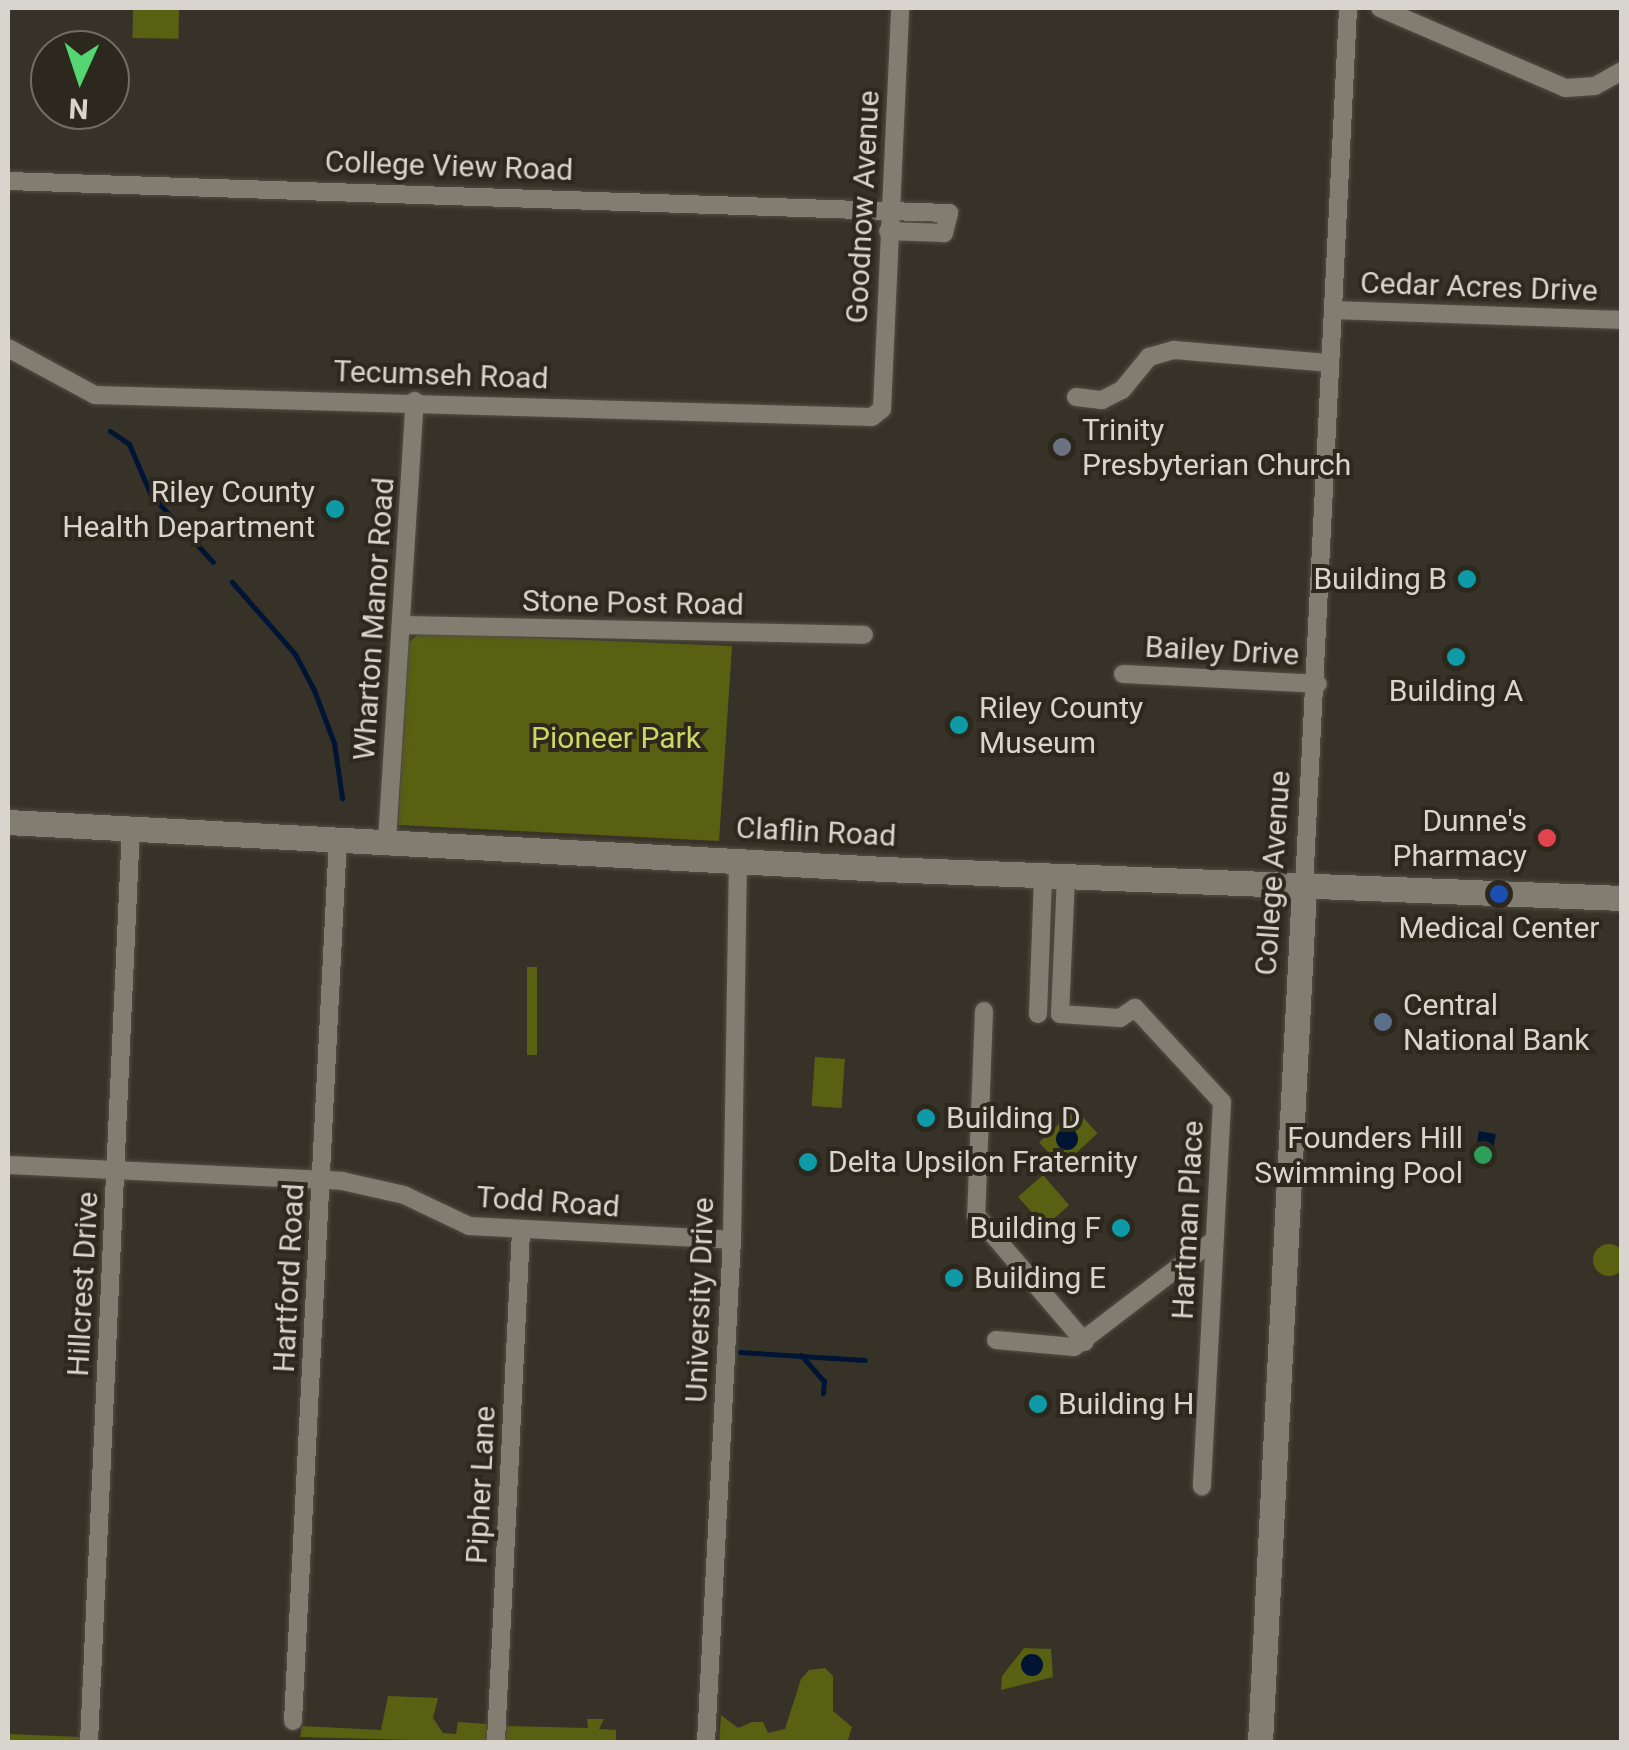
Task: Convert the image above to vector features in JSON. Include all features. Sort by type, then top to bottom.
[{"type":"street","name":"Goodnow Avenue","points":[[882,409],[900,8]]},
{"type":"street","name":"College Avenue","points":[[1260,1742],[1318,684],[1348,8]]},
{"type":"street","points":[[1380,8],[1566,88],[1595,86],[1622,71]]},
{"type":"street","name":"College View Road","points":[[8,181],[889,207],[946,210],[950,222],[939,234],[888,231]]},
{"type":"street","name":"Cedar Acres Drive","points":[[1334,310],[1622,320]]},
{"type":"street","name":"Tecumseh Road","points":[[8,348],[94,395],[872,417],[882,409]]},
{"type":"street","points":[[1076,398],[1102,400],[1122,390],[1149,357],[1174,350],[1330,363]]},
{"type":"street","name":"Wharton Manor Road","points":[[387,841],[415,402]]},
{"type":"street","name":"Stone Post Road","points":[[401,625],[864,635]]},
{"type":"street","name":"Bailey Drive","points":[[1123,674],[1318,684]]},
{"type":"street","name":"Claflin Road","points":[[8,822],[1055,876],[1622,898]]},
{"type":"street","name":"Hillcrest Drive","points":[[89,1742],[132,829]]},
{"type":"street","name":"Hartford Road","points":[[293,1720],[338,838]]},
{"type":"street","name":"University Drive","points":[[706,1742],[732,1240],[738,860]]},
{"type":"street","points":[[1038,1014],[1055,876]]},
{"type":"street","name":"Hartman Place","points":[[1055,876],[1060,1014],[1120,1018],[1135,1008],[1222,1102],[1202,1486]]},
{"type":"street","points":[[984,1011],[976,1215],[1085,1342]]},
{"type":"street","name":"Todd Road","points":[[8,1164],[322,1180],[404,1195],[469,1226],[732,1240]]},
{"type":"street","name":"Pipher Lane","points":[[496,1741],[521,1231]]},
{"type":"street","points":[[996,1340],[1071,1348],[1085,1342],[1214,1240]]},
{"type":"green space","points":[[133,9],[179,10],[178,39],[132,38]]},
{"type":"green space","name":"Pioneer Park","points":[[420,633],[732,646],[719,841],[398,825],[408,643]]},
{"type":"green space","points":[[527,967],[537,967],[537,1055],[527,1055]]},
{"type":"green space","points":[[815,1057],[845,1059],[842,1108],[812,1106]]},
{"type":"green space","points":[[1075,1109],[1098,1133],[1062,1167],[1039,1142]]},
{"type":"green space","points":[[1043,1175],[1069,1205],[1044,1227],[1018,1197]]},
{"type":"green space","points":[[1609,1244],[1620,1249],[1625,1260],[1620,1271],[1609,1276],[1598,1271],[1593,1260],[1598,1249]]},
{"type":"green space","points":[[1024,1648],[1051,1649],[1053,1677],[1001,1690],[1002,1676]]},
{"type":"green space","points":[[825,1668],[833,1676],[833,1711],[852,1727],[848,1740],[869,1742],[719,1742],[721,1715],[738,1728],[763,1722],[768,1733],[785,1729],[801,1679],[809,1670]]},
{"type":"green space","points":[[388,1696],[438,1698],[433,1718],[443,1733],[456,1734],[458,1722],[487,1724],[489,1742],[300,1737],[302,1726],[381,1730]]},
{"type":"green space","points":[[587,1719],[604,1719],[599,1729],[616,1730],[616,1742],[504,1742],[507,1726],[588,1728]]},
{"type":"green space","points":[[8,1734],[80,1737],[80,1742],[8,1742]]},
{"type":"water","points":[[1067,1128],[1075,1131],[1075,1147],[1067,1150],[1059,1147],[1056,1139],[1059,1131]]},
{"type":"water","name":"Founders Hill Swimming Pool","points":[[1479,1131],[1496,1134],[1490,1166],[1473,1163]]},
{"type":"water","points":[[1028,1654],[1036,1654],[1043,1665],[1036,1676],[1028,1676],[1021,1669],[1021,1661]]},
{"type":"waterway","points":[[110,431],[129,444],[151,495],[213,562]]},
{"type":"waterway","points":[[232,582],[295,654],[314,690],[334,743],[342,798]]},
{"type":"waterway","points":[[740,1352],[865,1360]]},
{"type":"waterway","points":[[801,1355],[824,1381],[823,1393]]},
{"type":"place","name":"Trinity Presbyterian Church","points":[[1062,447]]},
{"type":"place","name":"Riley County Health Department","points":[[335,509]]},
{"type":"place","name":"Building B","points":[[1467,579]]},
{"type":"place","name":"Building A","points":[[1456,657]]},
{"type":"place","name":"Riley County Museum","points":[[959,725]]},
{"type":"place","name":"Dunne's Pharmacy","points":[[1547,838]]},
{"type":"place","name":"Medical Center","points":[[1499,894]]},
{"type":"place","name":"Central National Bank","points":[[1383,1022]]},
{"type":"place","name":"Building D","points":[[926,1118]]},
{"type":"place","name":"Founders Hill Swimming Pool","points":[[1483,1155]]},
{"type":"place","name":"Delta Upsilon Fraternity","points":[[808,1162]]},
{"type":"place","name":"Building F","points":[[1121,1228]]},
{"type":"place","name":"Building E","points":[[954,1278]]},
{"type":"place","name":"Building H","points":[[1038,1404]]}]
